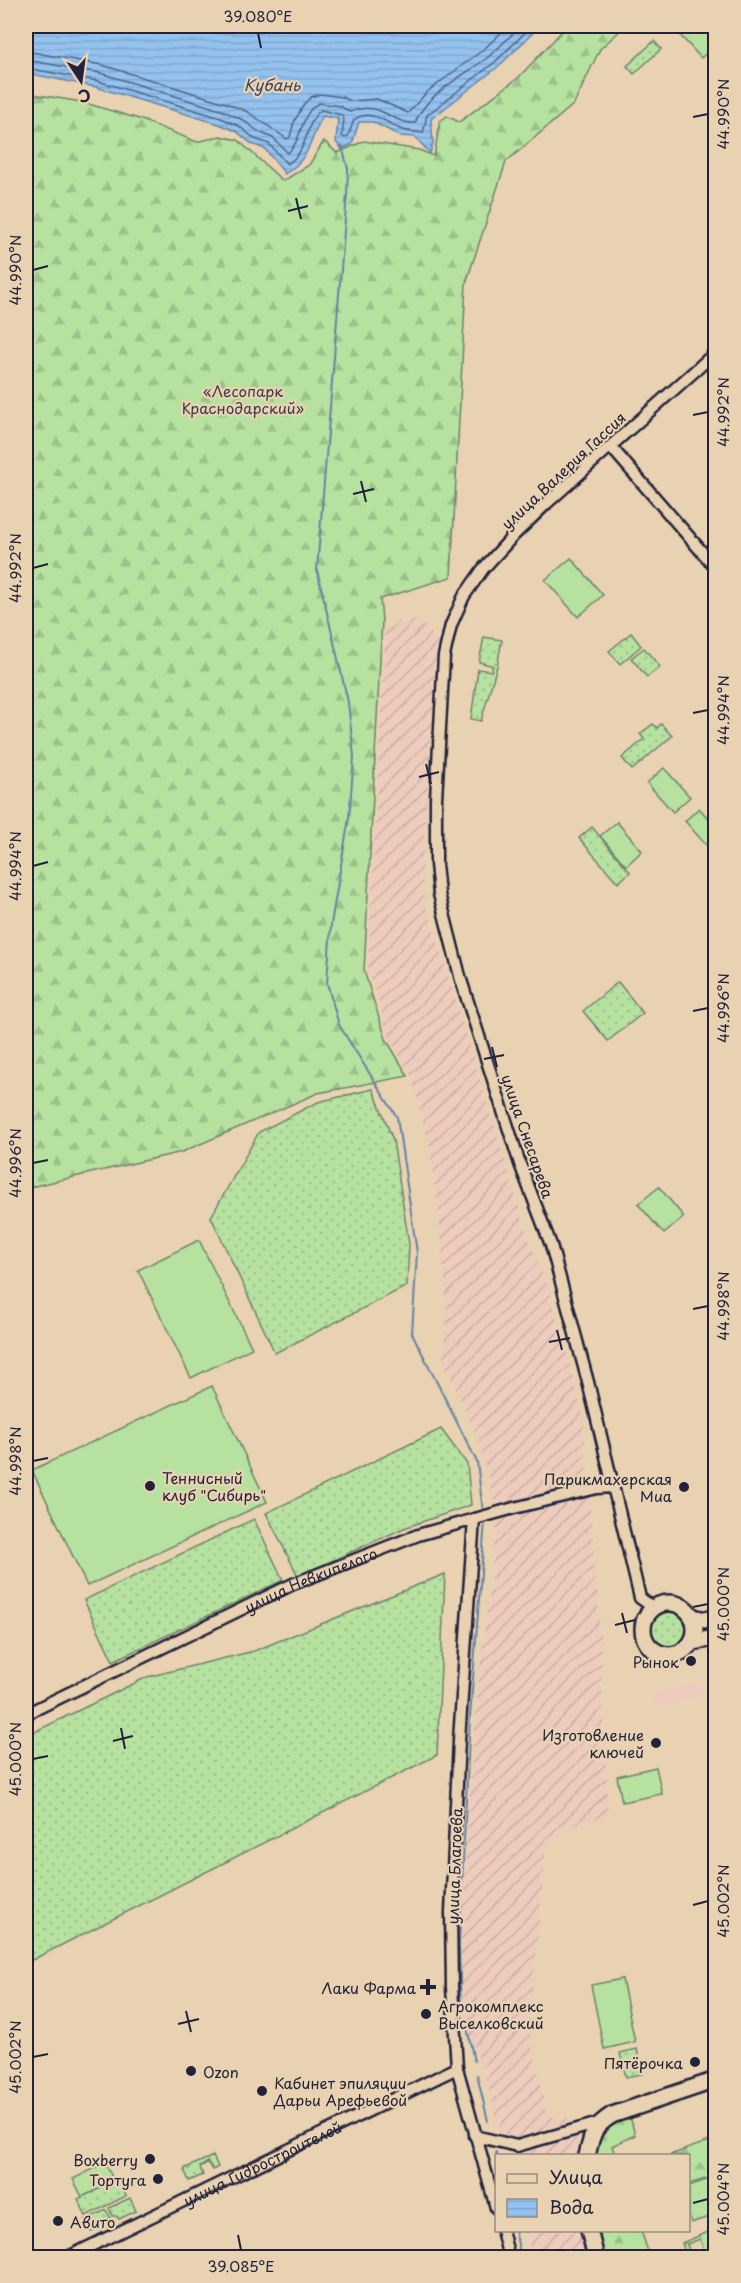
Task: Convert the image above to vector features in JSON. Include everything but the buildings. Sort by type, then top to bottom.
[{"type":"street","name":"улица Валерия Гассия","points":[[451,625],[464,596],[491,560],[547,503],[716,352]]},
{"type":"street","points":[[611,447],[716,568]]},
{"type":"street","name":"улица Снесарева","points":[[451,625],[444,656],[436,799],[436,864],[443,913],[461,980],[520,1164],[550,1245],[588,1382],[640,1598],[654,1608]]},
{"type":"street","name":"улица Невкипелого","points":[[26,1714],[293,1584],[418,1535],[597,1488],[612,1487]]},
{"type":"street","name":"улица Благоева","points":[[477,1518],[459,1740],[451,1912],[457,2068],[495,2204]]},
{"type":"street","points":[[672,1603],[684,1607],[693,1617],[696,1630],[692,1642],[684,1650],[674,1655],[662,1654],[652,1648],[645,1639],[643,1628],[646,1617],[660,1605],[672,1603]]},
{"type":"street","points":[[693,1617],[706,1620],[716,1617]]},
{"type":"street","points":[[692,1642],[716,1638]]},
{"type":"street","name":"улица Гидростроителей","points":[[66,2258],[457,2068]]},
{"type":"street","points":[[478,2137],[517,2146],[599,2123],[629,2109],[716,2080]]},
{"type":"street","points":[[588,2154],[594,2130],[599,2123]]},
{"type":"street","points":[[502,2232],[509,2258]]},
{"type":"street","points":[[590,2232],[596,2258]]},
{"type":"shaded area","points":[[394,620],[420,621],[433,635],[438,637],[422,868],[424,898],[529,1240],[549,1289],[583,1415],[599,1617],[608,1815],[565,1829],[546,1845],[529,2031],[547,2116],[571,2119],[579,2150],[577,2154],[508,2154],[483,2068],[461,2014],[459,1944],[477,1695],[498,1513],[474,1428],[443,1361],[447,1314],[439,1214],[427,1134],[410,1073],[391,1042],[368,970],[385,629]]},
{"type":"shaded area","points":[[701,1681],[705,1696],[654,1709],[650,1694]]},
{"type":"shaded area","points":[[526,2232],[582,2232],[589,2257],[532,2257]]},
{"type":"green space","name":"«Лесопарк Краснодарский»","points":[[567,26],[625,26],[600,49],[574,104],[506,162],[466,283],[451,577],[380,599],[382,620],[364,971],[386,1039],[408,1076],[318,1093],[182,1152],[26,1188],[26,93],[82,102],[139,119],[197,142],[220,136],[238,140],[283,181],[309,165],[324,141],[337,153],[364,141],[419,150],[434,156],[440,121],[447,116],[459,122],[518,78]]},
{"type":"green space","points":[[685,26],[712,26],[715,30],[715,45],[701,58],[677,32]]},
{"type":"green space","points":[[654,41],[661,49],[634,74],[627,66]]},
{"type":"green space","points":[[571,558],[603,595],[578,617],[545,580]]},
{"type":"green space","points":[[631,633],[641,646],[620,664],[609,651]]},
{"type":"green space","points":[[484,637],[502,640],[481,721],[471,719],[478,669],[491,671],[493,666],[479,662]]},
{"type":"green space","points":[[644,648],[660,667],[647,677],[631,658]]},
{"type":"green space","points":[[653,724],[657,728],[661,724],[672,736],[632,770],[622,758],[644,739],[640,734]]},
{"type":"green space","points":[[664,768],[690,797],[673,812],[647,783]]},
{"type":"green space","points":[[699,808],[715,826],[715,836],[706,845],[685,821]]},
{"type":"green space","points":[[617,822],[642,851],[626,866],[600,836]]},
{"type":"green space","points":[[592,827],[630,872],[618,883],[579,838]]},
{"type":"green space","points":[[618,982],[643,1013],[608,1041],[583,1011]]},
{"type":"green space","points":[[373,1089],[393,1140],[409,1244],[407,1286],[275,1353],[211,1217],[259,1132],[318,1102]]},
{"type":"green space","points":[[659,1187],[684,1217],[664,1234],[638,1204]]},
{"type":"green space","points":[[199,1240],[252,1348],[191,1378],[138,1270]]},
{"type":"green space","name":"Теннисный клуб \"Сибирь\"","points":[[212,1386],[267,1502],[87,1586],[32,1470]]},
{"type":"green space","points":[[441,1429],[467,1464],[471,1505],[404,1528],[298,1576],[266,1513]]},
{"type":"green space","points":[[254,1519],[283,1580],[113,1661],[84,1600]]},
{"type":"green space","points":[[445,1574],[437,1755],[26,1963],[26,1736],[147,1677],[254,1651]]},
{"type":"green space","points":[[668,1610],[675,1611],[681,1616],[686,1622],[686,1636],[681,1642],[675,1647],[668,1648],[661,1647],[655,1642],[650,1636],[649,1629],[650,1622],[655,1616],[661,1611]]},
{"type":"green space","points":[[656,1767],[662,1794],[622,1802],[617,1776]]},
{"type":"green space","points":[[622,1979],[635,2042],[604,2049],[591,1985]]},
{"type":"green space","points":[[637,2049],[642,2074],[626,2077],[620,2053]]},
{"type":"green space","points":[[630,2116],[635,2135],[612,2146],[615,2154],[589,2154],[598,2131]]},
{"type":"green space","points":[[715,2139],[715,2176],[690,2184],[690,2154],[673,2154]]},
{"type":"green space","points":[[213,2156],[218,2167],[213,2170],[208,2162],[200,2167],[203,2175],[189,2181],[184,2169]]},
{"type":"green space","points":[[105,2163],[114,2181],[82,2197],[73,2179]]},
{"type":"green space","points":[[715,2177],[715,2215],[691,2223],[690,2186]]},
{"type":"green space","points":[[118,2179],[126,2196],[86,2216],[78,2199]]},
{"type":"green space","points":[[130,2198],[136,2211],[119,2219],[112,2216],[109,2208]]},
{"type":"green space","points":[[106,2210],[110,2217],[107,2220],[108,2224],[91,2232],[85,2220]]},
{"type":"green space","points":[[715,2229],[715,2257],[706,2257],[700,2239],[687,2244],[691,2257],[686,2257],[682,2243]]},
{"type":"green space","points":[[592,2232],[641,2232],[650,2257],[599,2257]]},
{"type":"water","name":"Кубань","points":[[26,26],[540,26],[499,66],[431,119],[433,143],[430,153],[415,137],[400,136],[373,122],[359,122],[352,144],[342,149],[336,142],[338,119],[323,116],[301,161],[285,174],[265,149],[252,144],[236,131],[219,124],[96,87],[26,73]]},
{"type":"waterway","points":[[342,146],[348,169],[347,194],[317,570],[348,702],[354,757],[349,818],[331,924],[327,983],[339,1025],[397,1117],[417,1253],[412,1333],[477,1462],[483,1512]]},
{"type":"waterway","points":[[474,2061],[468,2032],[461,2014],[459,1944],[470,1717],[485,1521]]},
{"type":"waterway","points":[[477,2075],[488,2121]]},
{"type":"waterway","points":[[515,2232],[521,2258]]},
{"type":"place","name":"Теннисный клуб \"Сибирь\"","points":[[150,1486]]},
{"type":"place","name":"Парикмахерская Миа","points":[[684,1487]]},
{"type":"place","name":"Рынок","points":[[691,1661]]},
{"type":"place","name":"Изготовление ключей","points":[[656,1743]]},
{"type":"place","name":"Лаки Фарма","points":[[428,1987]]},
{"type":"place","name":"Агрокомплекс Выселковский","points":[[426,2014]]},
{"type":"place","name":"Пятёрочка","points":[[695,2062]]},
{"type":"place","name":"Ozon","points":[[191,2071]]},
{"type":"place","name":"Кабинет эпиляции Дарьи Арефьевой","points":[[262,2091]]},
{"type":"place","name":"Boxberry","points":[[150,2159]]},
{"type":"place","name":"Тортуга","points":[[158,2179]]},
{"type":"place","name":"Авито","points":[[58,2221]]}]
